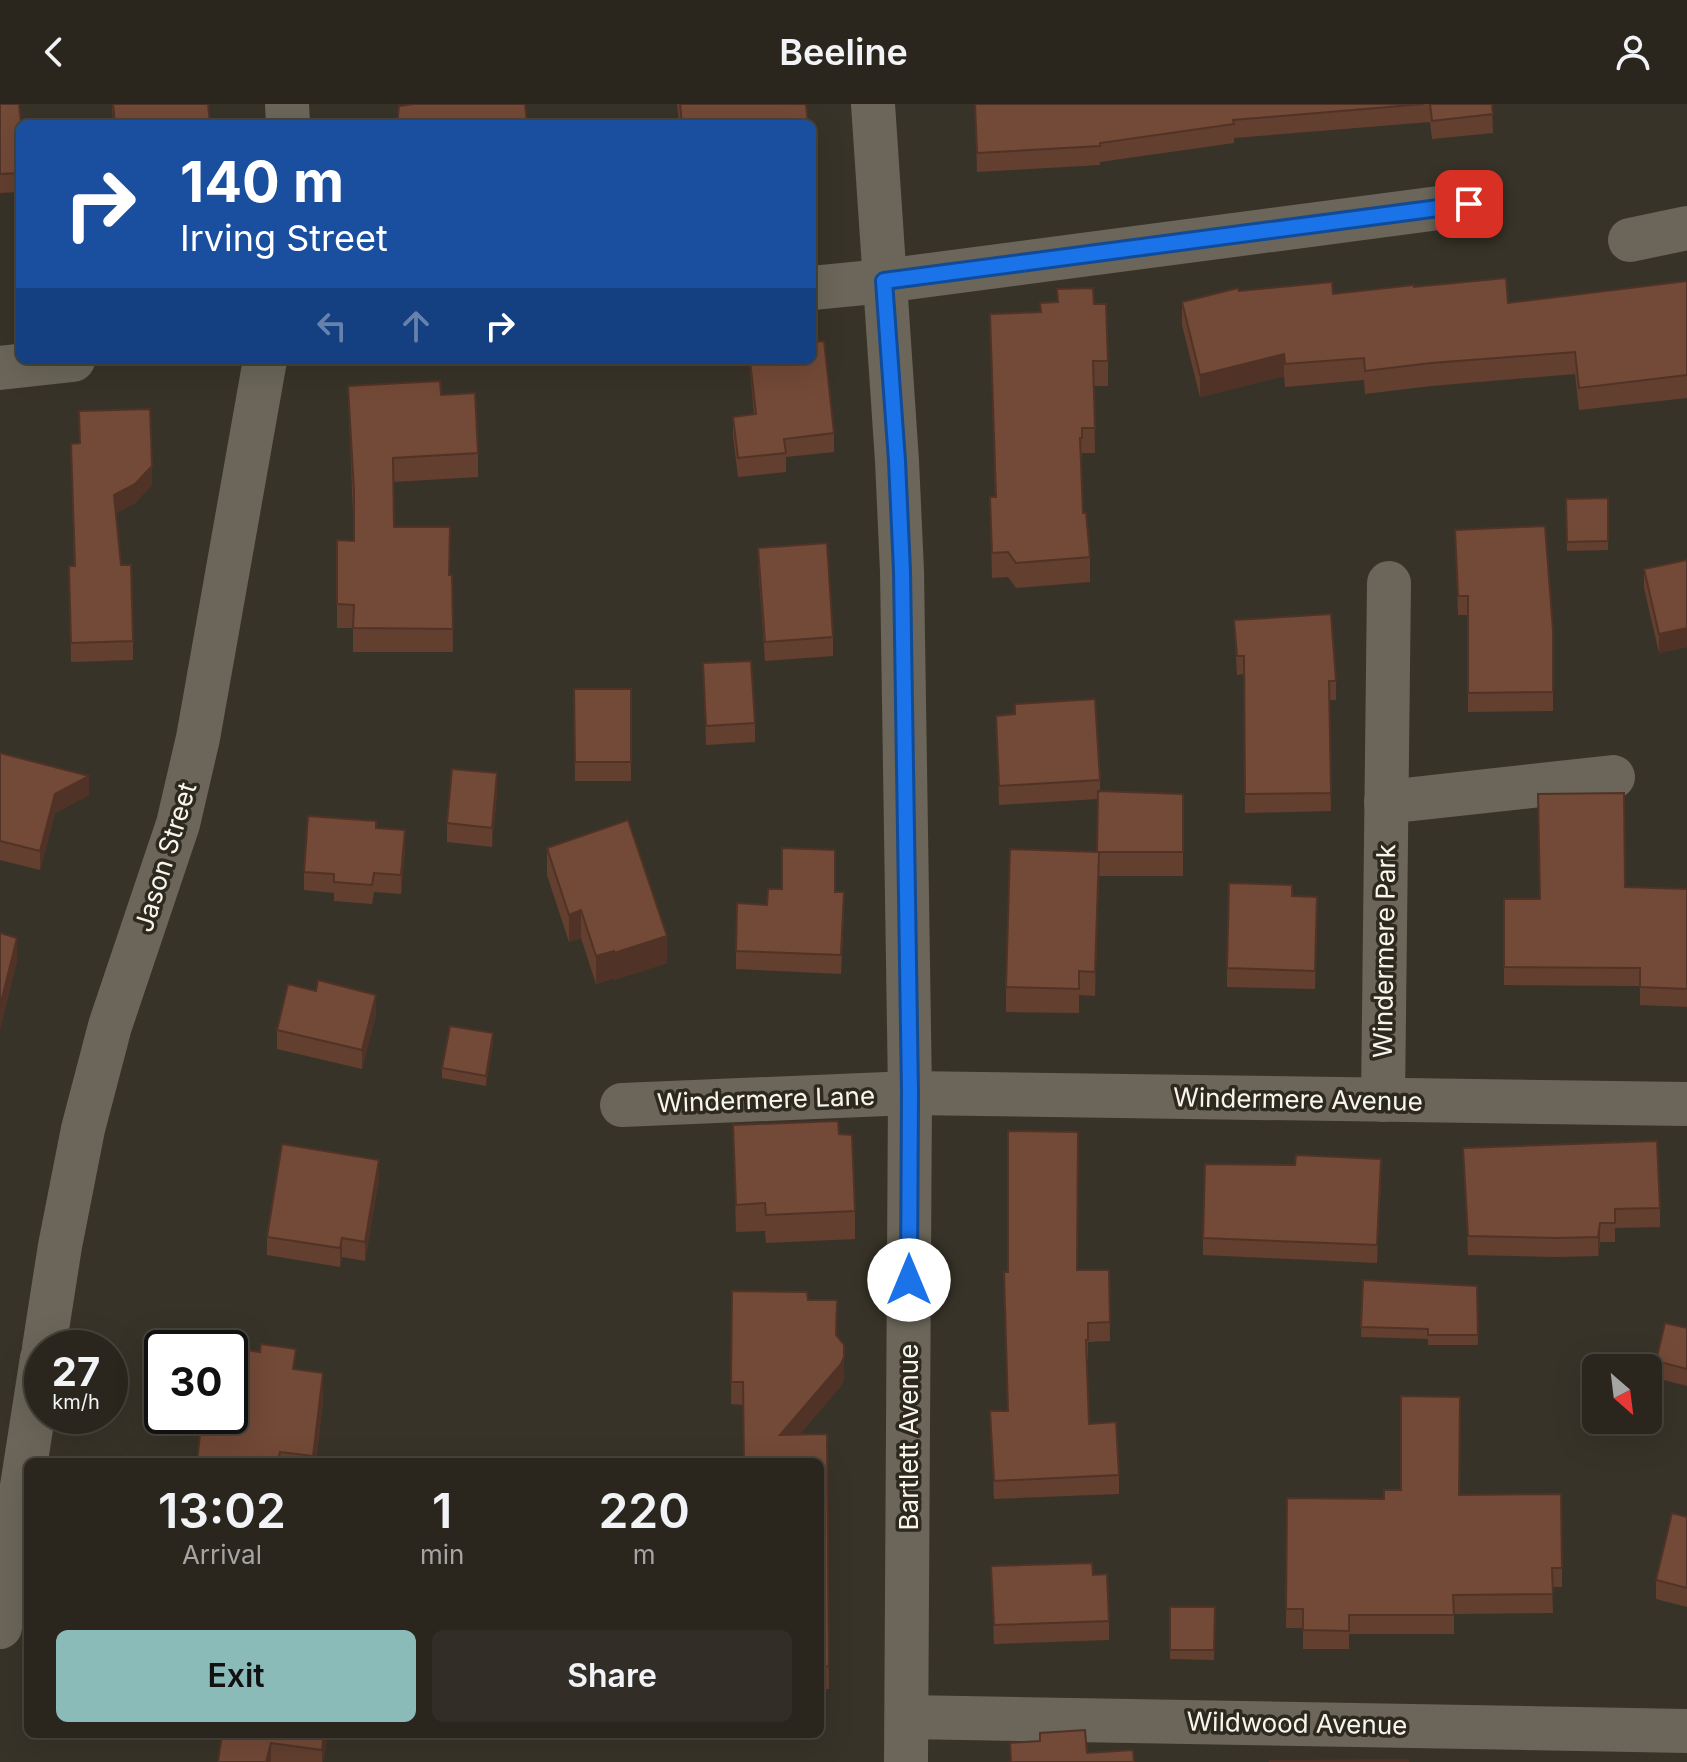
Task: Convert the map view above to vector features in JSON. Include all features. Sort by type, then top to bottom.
[{"type":"street","name":"Bartlett Avenue","points":[[873,104],[902,571],[910,1093],[906,1762]]},
{"type":"street","points":[[816,288],[1469,204]]},
{"type":"street","points":[[1630,240],[1687,228]]},
{"type":"street","points":[[0,368],[36,364]]},
{"type":"street","name":"Jason Street","points":[[47,1330],[83,1129],[110,1026],[178,824],[198,738],[264,364]]},
{"type":"street","name":"Windermere Park","points":[[1383,1100],[1389,583]]},
{"type":"street","points":[[1386,802],[1613,777]]},
{"type":"street","name":"Windermere Avenue","points":[[910,1093],[1687,1104]]},
{"type":"street","name":"Windermere Lane","points":[[622,1105],[910,1093]]},
{"type":"street","points":[[26,1458],[30,1434]]},
{"type":"street","points":[[0,1627],[24,1473]]},
{"type":"street","name":"Wildwood Avenue","points":[[907,1717],[1554,1745],[1687,1731]]},
{"type":"building","points":[[0,104],[19,104],[16,173],[0,174]]},
{"type":"building","points":[[113,104],[208,104],[210,120],[115,120]]},
{"type":"building","points":[[525,104],[527,120],[397,120],[399,106]]},
{"type":"building","points":[[680,104],[806,104],[808,120],[682,120]]},
{"type":"building","points":[[975,104],[1424,104],[1233,120],[1234,124],[1100,143],[1100,146],[977,153]]},
{"type":"building","points":[[1430,104],[1492,104],[1493,114],[1432,121]]},
{"type":"building","points":[[1506,278],[1508,303],[1687,281],[1687,375],[1579,388],[1575,352],[1365,371],[1364,358],[1285,364],[1284,354],[1200,375],[1182,302],[1238,288],[1239,291],[1332,282],[1333,294]]},
{"type":"building","points":[[1093,288],[1094,304],[1106,304],[1108,361],[1093,361],[1095,428],[1082,428],[1080,438],[1083,513],[1086,513],[1090,557],[1016,563],[1008,552],[992,553],[990,497],[996,497],[990,314],[1041,312],[1040,303],[1058,302],[1057,289]]},
{"type":"building","points":[[824,341],[834,433],[784,439],[786,453],[738,458],[733,417],[756,414],[750,364],[816,364],[816,342]]},
{"type":"building","points":[[440,381],[441,395],[475,393],[478,453],[393,458],[394,527],[450,527],[449,575],[452,575],[453,629],[353,628],[354,605],[337,604],[337,540],[354,541],[348,386]]},
{"type":"building","points":[[150,409],[152,466],[135,484],[114,495],[121,565],[131,565],[133,641],[71,643],[69,566],[75,566],[71,444],[80,443],[79,411]]},
{"type":"building","points":[[1608,498],[1608,541],[1567,542],[1566,499]]},
{"type":"building","points":[[1545,526],[1553,630],[1553,692],[1468,693],[1468,596],[1458,596],[1455,530]]},
{"type":"building","points":[[827,543],[833,637],[765,642],[758,548]]},
{"type":"building","points":[[1687,560],[1687,628],[1659,634],[1644,569]]},
{"type":"building","points":[[1331,614],[1336,681],[1329,681],[1331,793],[1245,794],[1244,656],[1237,656],[1234,620]]},
{"type":"building","points":[[751,661],[755,723],[706,726],[703,663]]},
{"type":"building","points":[[574,689],[631,689],[631,762],[575,762]]},
{"type":"building","points":[[1095,699],[1100,780],[999,786],[996,716],[1015,714],[1015,704]]},
{"type":"building","points":[[0,753],[89,776],[55,794],[40,851],[0,841]]},
{"type":"building","points":[[452,769],[497,773],[492,828],[447,823]]},
{"type":"building","points":[[1098,791],[1183,794],[1183,852],[1099,852],[1095,972],[1079,971],[1079,989],[1006,987],[1010,849],[1097,852]]},
{"type":"building","points":[[1624,793],[1625,887],[1687,889],[1687,989],[1640,987],[1640,968],[1504,967],[1504,899],[1540,899],[1538,794]]},
{"type":"building","points":[[308,816],[376,821],[376,828],[405,830],[401,875],[374,873],[372,885],[334,882],[334,874],[304,872]]},
{"type":"building","points":[[628,820],[667,936],[596,956],[581,910],[569,915],[547,848]]},
{"type":"building","points":[[782,848],[835,850],[835,892],[844,892],[841,955],[736,951],[737,903],[767,905],[768,889],[782,889]]},
{"type":"building","points":[[1229,883],[1292,885],[1292,896],[1317,897],[1315,971],[1227,968]]},
{"type":"building","points":[[0,933],[17,938],[0,1006]]},
{"type":"building","points":[[318,980],[376,995],[362,1050],[277,1030],[288,984],[316,991]]},
{"type":"building","points":[[450,1026],[493,1033],[486,1076],[442,1068]]},
{"type":"building","points":[[838,1121],[839,1134],[852,1135],[855,1211],[766,1215],[765,1203],[736,1205],[733,1125]]},
{"type":"building","points":[[1008,1131],[1078,1132],[1077,1270],[1109,1270],[1110,1322],[1088,1323],[1089,1424],[1116,1422],[1119,1475],[994,1481],[990,1411],[1008,1411],[1004,1272],[1008,1272]]},
{"type":"building","points":[[1657,1141],[1660,1208],[1615,1209],[1615,1223],[1600,1223],[1598,1237],[1468,1236],[1463,1148]]},
{"type":"building","points":[[282,1144],[379,1160],[365,1242],[342,1238],[340,1248],[267,1237]]},
{"type":"building","points":[[1296,1155],[1381,1159],[1377,1245],[1203,1238],[1205,1164],[1295,1165]]},
{"type":"building","points":[[1363,1280],[1477,1286],[1478,1335],[1428,1335],[1428,1329],[1361,1327]]},
{"type":"building","points":[[732,1291],[807,1292],[808,1300],[837,1300],[836,1335],[844,1345],[844,1357],[780,1435],[827,1434],[829,1666],[824,1667],[824,1458],[744,1458],[743,1382],[731,1382]]},
{"type":"building","points":[[1665,1323],[1687,1328],[1687,1369],[1662,1363],[1662,1354],[1658,1354]]},
{"type":"building","points":[[261,1344],[296,1349],[293,1369],[323,1373],[313,1456],[280,1452],[279,1458],[197,1458],[200,1434],[248,1434],[248,1350],[260,1352]]},
{"type":"building","points":[[1401,1396],[1460,1397],[1459,1495],[1561,1494],[1562,1568],[1552,1568],[1553,1594],[1453,1595],[1454,1615],[1349,1615],[1349,1631],[1303,1630],[1303,1609],[1286,1609],[1287,1498],[1384,1499],[1384,1490],[1401,1490]]},
{"type":"building","points":[[1672,1513],[1687,1517],[1687,1588],[1656,1580]]},
{"type":"building","points":[[1092,1563],[1093,1575],[1107,1574],[1109,1621],[994,1625],[991,1566]]},
{"type":"building","points":[[1170,1607],[1215,1607],[1214,1650],[1170,1650]]},
{"type":"building","points":[[1085,1730],[1087,1753],[1133,1750],[1134,1762],[1011,1762],[1010,1743],[1040,1741],[1040,1733]]},
{"type":"building","points":[[221,1738],[324,1738],[322,1750],[271,1743],[266,1762],[218,1762]]},
{"type":"building","points":[[1270,1761],[1408,1762],[1270,1762]]},
{"type":"route","points":[[909,1280],[910,1093],[902,571],[884,281],[1469,204]]}]
